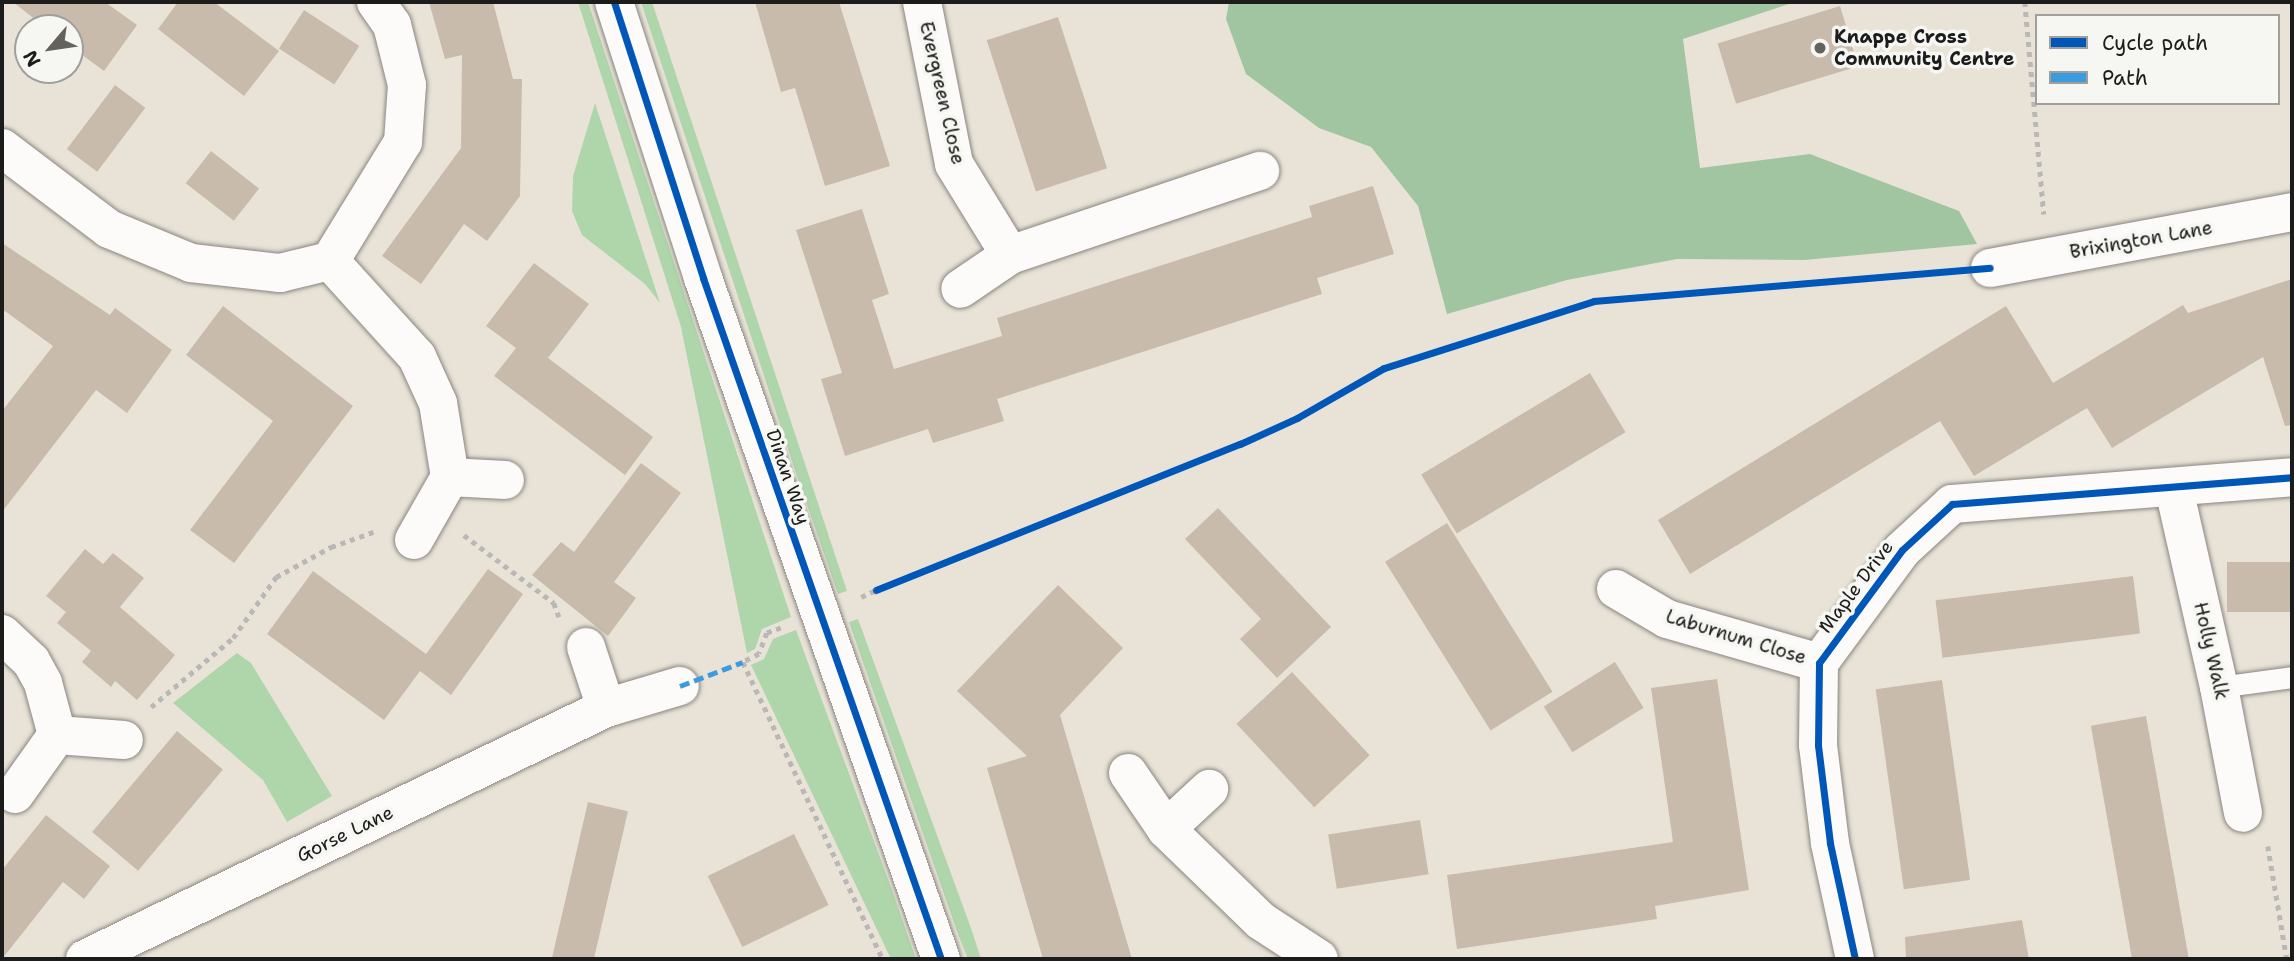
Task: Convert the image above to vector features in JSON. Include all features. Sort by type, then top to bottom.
[{"type":"street","points":[[2,148],[108,229],[191,263],[280,273],[330,261],[402,142],[407,85],[392,25],[376,2]]},
{"type":"street","name":"Dinan Way","points":[[614,2],[818,612],[941,959]]},
{"type":"street","name":"Evergreen Close","points":[[922,2],[954,164],[1010,255]]},
{"type":"street","points":[[960,289],[1010,255],[1260,171]]},
{"type":"street","name":"Brixington Lane","points":[[1990,268],[2292,212]]},
{"type":"street","points":[[330,261],[417,357],[438,403],[450,477],[422,527]]},
{"type":"street","points":[[450,477],[505,480]]},
{"type":"street","name":"Maple Drive","points":[[1850,958],[1830,843],[1818,745],[1819,663],[1902,550],[1952,504],[2174,489],[2292,477]]},
{"type":"street","name":"Holly Walk","points":[[2174,489],[2220,687],[2243,813]]},
{"type":"street","name":"Laburnum Close","points":[[1616,589],[1667,618],[1819,663]]},
{"type":"street","points":[[2,634],[30,661],[43,682],[57,735]]},
{"type":"street","points":[[586,647],[606,708]]},
{"type":"street","name":"Gorse Lane","points":[[85,959],[606,708],[680,686]]},
{"type":"street","points":[[57,735],[111,739]]},
{"type":"street","points":[[15,794],[57,735]]},
{"type":"street","points":[[1128,773],[1166,829],[1261,921],[1319,959]]},
{"type":"street","points":[[1166,829],[1209,789]]},
{"type":"lane","points":[[2220,687],[2292,677]]},
{"type":"path","points":[[2025,2],[2047,256]]},
{"type":"path","points":[[111,739],[130,706],[146,711],[233,638],[276,577],[363,533],[422,527],[554,603],[567,643],[586,647]]},
{"type":"path","points":[[818,612],[767,633],[759,654],[743,662],[883,959]]},
{"type":"path","points":[[2243,813],[2267,840],[2287,959]]},
{"type":"green space","points":[[578,2],[588,2],[791,617],[762,629],[755,649],[747,653],[681,327]]},
{"type":"green space","points":[[641,2],[652,2],[847,591],[838,594]]},
{"type":"green space","points":[[1229,2],[1795,2],[1683,39],[1700,168],[1810,154],[1959,211],[1977,244],[1804,260],[1677,259],[1567,280],[1447,314],[1418,206],[1371,147],[1319,128],[1246,74],[1226,19]]},
{"type":"green space","points":[[595,103],[660,303],[645,284],[582,235],[572,211],[573,176]]},
{"type":"green space","points":[[858,619],[981,959],[968,959],[958,934],[849,622]]},
{"type":"green space","points":[[796,630],[916,959],[891,959],[751,665],[764,659],[773,639]]},
{"type":"green space","points":[[237,653],[251,663],[332,796],[287,822],[263,780],[173,703]]},
{"type":"building","points":[[13,2],[105,2],[137,25],[104,71],[84,56],[84,14],[28,14]]},
{"type":"building","points":[[178,2],[214,2],[279,51],[244,96],[158,29]]},
{"type":"building","points":[[429,2],[493,2],[513,79],[522,79],[520,196],[487,241],[464,224],[421,284],[382,256],[461,148],[462,55],[445,59]]},
{"type":"building","points":[[755,2],[839,2],[890,166],[825,186],[795,88],[781,92]]},
{"type":"building","points":[[1840,6],[1858,66],[1736,104],[1718,43]]},
{"type":"building","points":[[304,10],[359,46],[334,85],[279,49]]},
{"type":"building","points":[[1058,17],[1107,168],[1036,191],[987,40]]},
{"type":"building","points":[[115,85],[145,108],[97,172],[67,149]]},
{"type":"building","points":[[211,151],[259,189],[234,221],[186,183]]},
{"type":"building","points":[[1373,186],[1394,254],[1317,278],[1322,294],[997,399],[1004,421],[933,443],[928,429],[845,456],[821,379],[842,373],[796,230],[862,209],[889,294],[872,300],[894,369],[1002,336],[997,318],[1312,217],[1309,206]]},
{"type":"building","points":[[2,243],[110,315],[115,308],[172,350],[127,413],[96,390],[2,512],[2,411],[53,346],[2,309]]},
{"type":"building","points":[[534,263],[589,304],[548,358],[653,437],[625,475],[494,376],[516,348],[486,326]]},
{"type":"building","points":[[2292,279],[2292,425],[2285,426],[2263,357],[2112,448],[2087,408],[1974,476],[1940,421],[1690,574],[1658,520],[2006,306],[2053,383],[2183,305],[2188,313]]},
{"type":"building","points":[[223,306],[353,406],[234,563],[190,530],[273,421],[186,355]]},
{"type":"building","points":[[1590,373],[1626,432],[1457,534],[1421,474]]},
{"type":"building","points":[[641,463],[681,493],[614,582],[636,598],[608,636],[532,575],[561,542],[574,552]]},
{"type":"building","points":[[1218,508],[1331,627],[1277,678],[1240,639],[1261,619],[1185,539]]},
{"type":"building","points":[[1447,523],[1552,692],[1491,730],[1385,562]]},
{"type":"building","points":[[85,549],[103,564],[113,553],[144,578],[120,607],[175,655],[137,700],[115,681],[111,687],[82,662],[91,651],[57,623],[66,612],[46,596]]},
{"type":"building","points":[[2227,562],[2292,562],[2292,612],[2227,612]]},
{"type":"building","points":[[488,569],[523,594],[451,695],[420,671],[384,720],[267,634],[313,571],[426,654]]},
{"type":"building","points":[[2133,576],[2140,634],[1943,658],[1935,600]]},
{"type":"building","points":[[1058,585],[1123,648],[1060,715],[1132,959],[1043,959],[987,768],[1027,756],[957,691]]},
{"type":"building","points":[[1615,662],[1644,708],[1572,752],[1544,707]]},
{"type":"building","points":[[1292,672],[1370,755],[1314,807],[1236,724]]},
{"type":"building","points":[[1717,679],[1749,890],[1655,906],[1657,919],[1457,949],[1447,875],[1673,842],[1651,688]]},
{"type":"building","points":[[1942,680],[1970,880],[1904,889],[1876,689]]},
{"type":"building","points":[[2146,716],[2189,959],[2132,959],[2091,726]]},
{"type":"building","points":[[177,731],[223,770],[138,871],[92,832]]},
{"type":"building","points":[[588,802],[628,811],[594,959],[552,959]]},
{"type":"building","points":[[46,815],[110,866],[84,899],[63,882],[2,959],[2,870]]},
{"type":"building","points":[[1420,820],[1429,874],[1337,889],[1328,835]]},
{"type":"building","points":[[794,834],[829,905],[742,947],[708,876]]},
{"type":"building","points":[[2022,920],[2029,959],[1906,959],[1905,937]]},
{"type":"marked path","points":[[680,686],[743,662]]},
{"type":"cycle path","points":[[614,2],[703,278],[941,959]]},
{"type":"cycle path","points":[[876,590],[1240,444],[1297,418],[1384,368],[1594,301],[1990,268]]},
{"type":"cycle path","points":[[1855,959],[1830,843],[1818,745],[1819,663],[1902,550],[1952,504],[2292,477]]},
{"type":"place","name":"Knappe Cross Community Centre","points":[[1820,48]]}]
